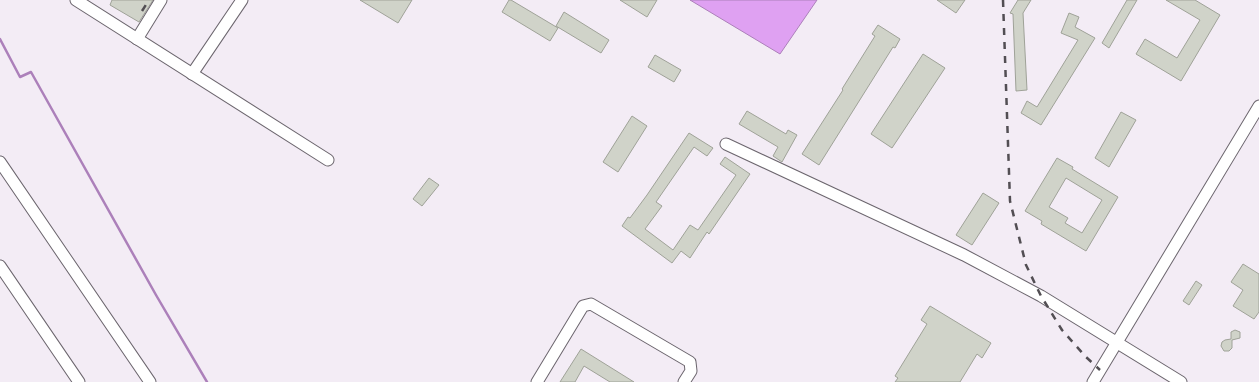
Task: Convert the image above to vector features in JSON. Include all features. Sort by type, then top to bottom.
[{"type":"street","points":[[76,0],[328,160]]},
{"type":"street","points":[[138,39],[161,0]]},
{"type":"street","points":[[192,74],[242,0]]},
{"type":"street","points":[[1093,382],[1259,106]]},
{"type":"street","points":[[726,144],[964,254],[1041,296],[1182,382]]},
{"type":"street","points":[[0,162],[150,382]]},
{"type":"street","points":[[0,266],[79,382]]},
{"type":"street","points":[[537,382],[583,306],[591,304],[690,362],[691,371],[684,382]]},
{"type":"shaded area","points":[[690,0],[817,0],[780,54]]},
{"type":"building","points":[[112,0],[153,0],[139,22],[110,5]]},
{"type":"building","points":[[360,0],[412,0],[398,23]]},
{"type":"building","points":[[509,0],[558,28],[550,41],[502,12]]},
{"type":"building","points":[[620,0],[657,0],[647,17]]},
{"type":"building","points":[[937,0],[965,0],[956,13]]},
{"type":"building","points":[[1018,0],[1031,0],[1023,13],[1027,90],[1016,91],[1013,14],[1010,13]]},
{"type":"building","points":[[1127,0],[1137,0],[1109,48],[1102,43]]},
{"type":"building","points":[[1166,0],[1195,0],[1220,15],[1181,81],[1136,54],[1145,39],[1177,58],[1200,20]]},
{"type":"building","points":[[564,12],[609,40],[601,53],[556,26]]},
{"type":"building","points":[[1069,13],[1079,17],[1075,27],[1095,38],[1041,125],[1021,113],[1027,101],[1037,107],[1078,40],[1061,33]]},
{"type":"building","points":[[878,25],[900,39],[895,48],[893,47],[819,165],[802,154],[875,36],[872,34]]},
{"type":"building","points":[[923,54],[945,68],[892,148],[871,134]]},
{"type":"building","points":[[655,55],[681,70],[674,82],[648,67]]},
{"type":"building","points":[[747,111],[786,134],[788,130],[797,135],[782,162],[773,156],[778,147],[739,124]]},
{"type":"building","points":[[1121,112],[1136,120],[1109,167],[1095,158]]},
{"type":"building","points":[[632,116],[647,126],[618,172],[603,162]]},
{"type":"building","points":[[689,133],[713,148],[707,156],[694,147],[656,202],[662,206],[645,229],[673,250],[690,225],[698,230],[736,175],[720,164],[725,157],[750,174],[709,234],[707,232],[690,258],[681,251],[672,263],[622,226],[628,217],[630,218],[647,195]]},
{"type":"building","points":[[1057,158],[1118,197],[1086,251],[1041,224],[1042,221],[1025,211]],"holes":[[[1066,178],[1102,200],[1082,233],[1065,223],[1068,218],[1049,207]]]},
{"type":"building","points":[[429,178],[439,185],[422,206],[413,199]]},
{"type":"building","points":[[983,193],[999,203],[972,245],[956,235]]},
{"type":"building","points":[[1243,264],[1259,274],[1259,312],[1254,319],[1233,306],[1243,290],[1231,282]]},
{"type":"building","points":[[1196,281],[1202,285],[1189,305],[1183,301]]},
{"type":"building","points":[[930,306],[991,343],[982,358],[977,354],[960,382],[895,382],[898,378],[895,376],[927,324],[921,320]]},
{"type":"building","points":[[1235,330],[1240,332],[1240,338],[1232,340],[1232,348],[1229,351],[1224,351],[1221,346],[1222,342],[1231,339],[1231,332]]},
{"type":"building","points":[[581,349],[634,382],[610,382],[584,366],[575,382],[560,382]]},
{"type":"waterway","points":[[0,39],[20,77],[31,72],[156,295],[207,382]]},
{"type":"railway","points":[[142,11],[149,0]]},
{"type":"railway","points":[[1003,0],[1010,201],[1026,265],[1041,296],[1062,330],[1100,370]]}]
